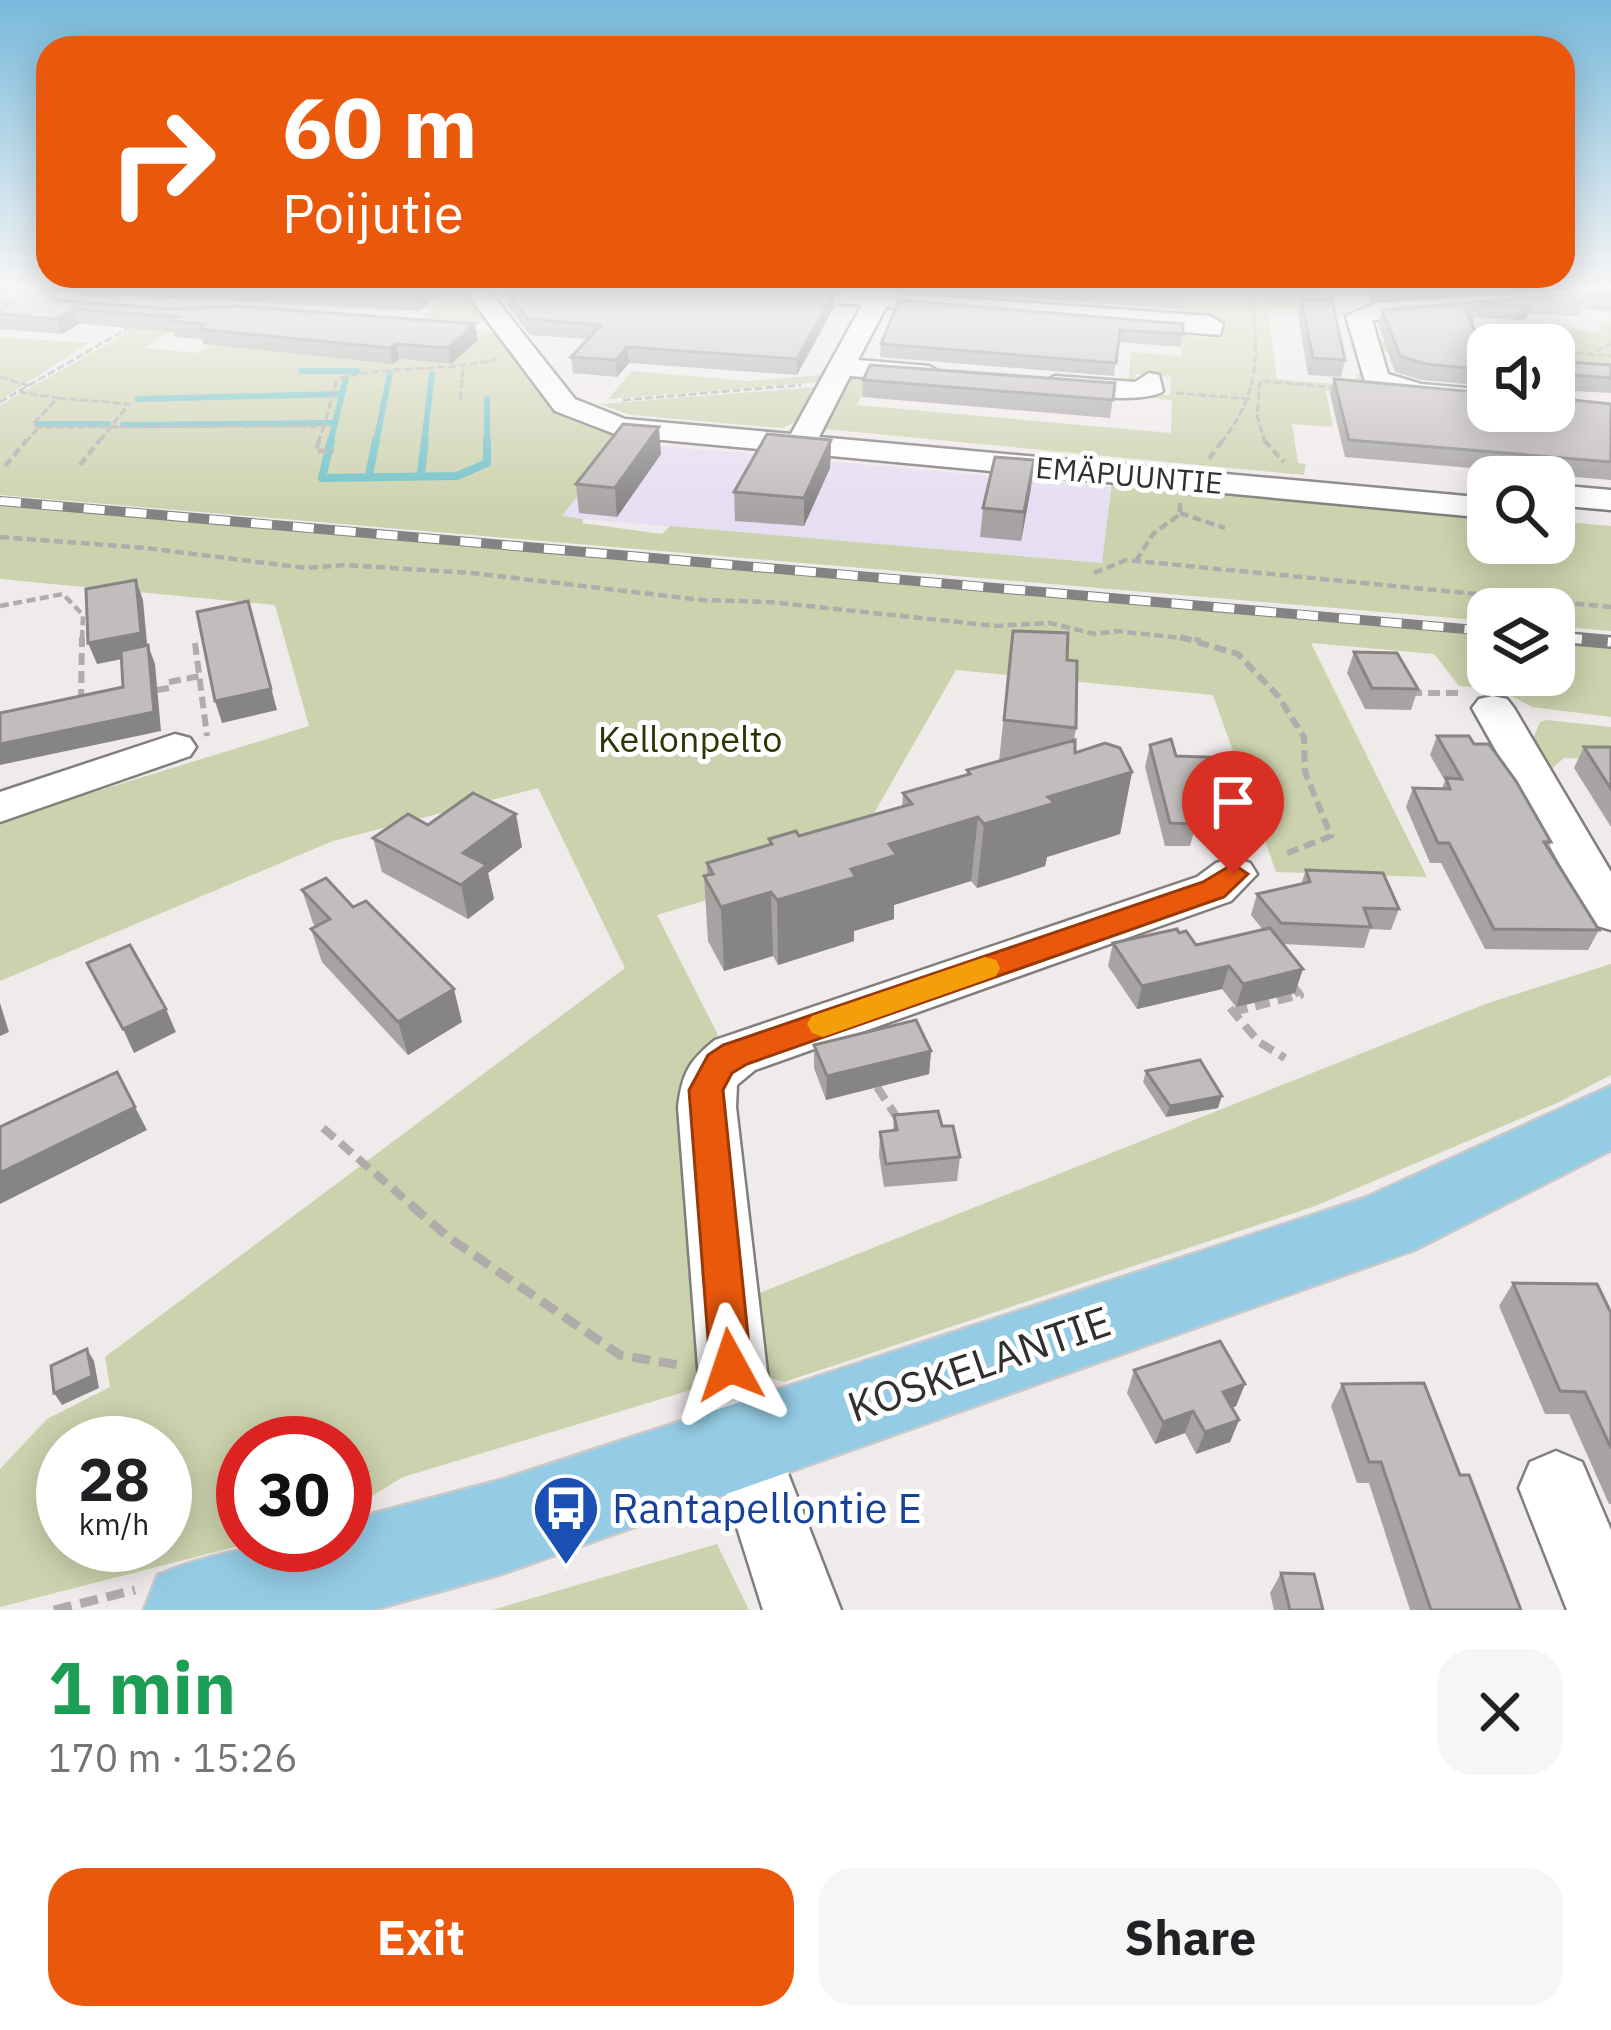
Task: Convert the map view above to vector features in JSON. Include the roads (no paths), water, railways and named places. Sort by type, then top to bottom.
[{"type":"main road","name":"KOSKELANTIE","points":[[194,1610],[501,1527],[735,1405],[1386,1226],[1611,1116]]},
{"type":"street","name":"EMÄPUUNTIE","points":[[530,362],[565,405],[620,427],[1195,482],[1327,487],[1467,505]]},
{"type":"street","points":[[800,445],[844,362]]},
{"type":"street","points":[[1371,362],[1376,379],[1391,386],[1467,395]]},
{"type":"street","points":[[842,367],[958,376]]},
{"type":"street","points":[[1029,382],[1149,386]]},
{"type":"street","points":[[1327,487],[1324,474],[1467,487]]},
{"type":"street","points":[[1575,497],[1611,500]]},
{"type":"street","points":[[1575,516],[1611,519]]},
{"type":"street","points":[[1480,700],[1611,913]]},
{"type":"street","points":[[0,808],[175,747]]},
{"type":"street","points":[[802,1610],[735,1405],[706,1090],[720,1064],[735,1054],[1214,890],[1257,865]]},
{"type":"street","points":[[1556,1488],[1606,1610]]},
{"type":"waterway","points":[[301,371],[358,371]]},
{"type":"waterway","points":[[376,443],[390,373]]},
{"type":"waterway","points":[[424,443],[432,374]]},
{"type":"waterway","points":[[335,423],[346,378]]},
{"type":"waterway","points":[[138,399],[342,394]]},
{"type":"waterway","points":[[331,440],[322,478],[457,476],[487,463],[487,399]]},
{"type":"waterway","points":[[123,425],[335,423]]},
{"type":"waterway","points":[[330,443],[335,423]]},
{"type":"waterway","points":[[38,424],[108,424]]},
{"type":"waterway","points":[[369,475],[376,440]]},
{"type":"waterway","points":[[421,473],[425,440]]},
{"type":"railway","points":[[0,501],[1467,629]]},
{"type":"railway","points":[[1575,639],[1591,640]]},
{"type":"railway","points":[[1575,639],[1611,642]]},
{"type":"place","name":"Rantapellontie E","points":[[566,1567]]},
{"type":"park label","name":"Kellonpelto","points":[[690,739]]}]
